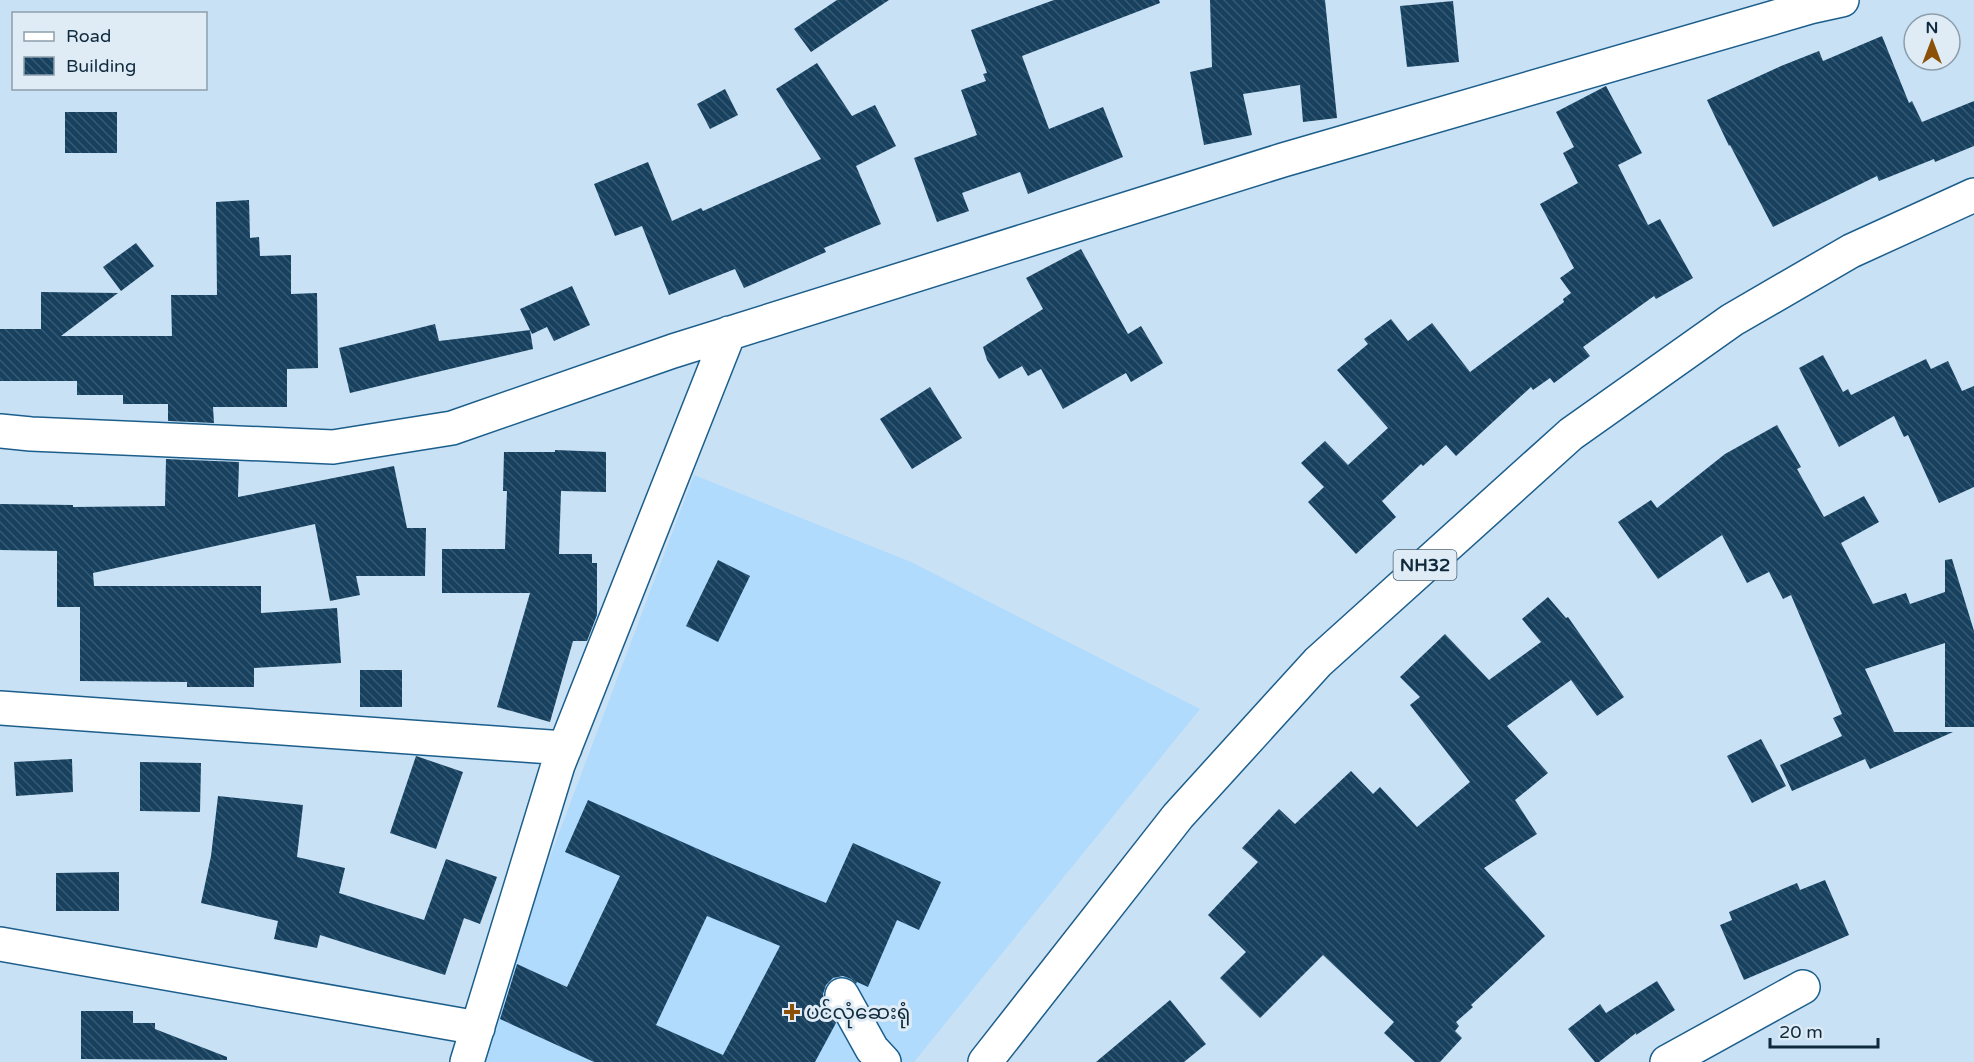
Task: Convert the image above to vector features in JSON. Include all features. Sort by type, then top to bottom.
[{"type":"main road","points":[[0,431],[333,447],[452,428],[729,333],[1283,160],[1810,7],[1842,0]]},
{"type":"main road","name":"NH32","points":[[985,1062],[1178,816],[1318,662],[1571,434],[1732,320],[1851,250],[1974,195]]},
{"type":"main road","points":[[467,1062],[565,748],[729,333]]},
{"type":"main road","points":[[0,708],[565,748]]},
{"type":"main road","points":[[0,944],[478,1028]]},
{"type":"main road","points":[[1666,1062],[1803,987]]},
{"type":"main road","points":[[842,995],[872,1049],[884,1062]]},
{"type":"shaded area","points":[[694,475],[911,562],[1200,709],[914,1062],[478,1062],[536,894]]},
{"type":"building","points":[[837,0],[889,0],[811,52],[794,29]]},
{"type":"building","points":[[1054,0],[1159,0],[1160,3],[1022,56],[1049,129],[1103,107],[1123,157],[1028,194],[1020,172],[962,193],[969,211],[937,222],[914,158],[977,135],[961,90],[986,81],[983,74],[987,73],[971,30]]},
{"type":"building","points":[[1210,0],[1325,0],[1337,118],[1303,122],[1300,85],[1243,94],[1252,135],[1204,145],[1190,72],[1212,67]]},
{"type":"building","points":[[1453,1],[1459,62],[1407,67],[1400,6]]},
{"type":"building","points":[[1882,36],[1909,103],[1912,101],[1922,122],[1974,101],[1974,146],[1879,181],[1877,176],[1773,227],[1707,100],[1819,51],[1823,61]]},
{"type":"building","points":[[817,63],[852,116],[875,105],[896,146],[856,166],[881,224],[824,248],[826,252],[744,288],[735,269],[669,295],[642,226],[615,236],[594,184],[648,162],[672,221],[701,208],[703,211],[821,159],[776,89]]},
{"type":"building","points":[[1606,86],[1642,153],[1618,165],[1648,225],[1660,219],[1693,278],[1656,299],[1654,296],[1583,347],[1590,356],[1554,383],[1550,378],[1533,390],[1531,387],[1456,456],[1446,445],[1423,466],[1421,464],[1382,501],[1396,517],[1356,554],[1308,502],[1324,487],[1301,463],[1325,441],[1348,465],[1388,428],[1337,370],[1368,344],[1364,339],[1391,319],[1408,341],[1432,323],[1470,372],[1564,302],[1563,299],[1571,293],[1560,278],[1574,268],[1540,204],[1578,183],[1563,153],[1574,147],[1556,112]]},
{"type":"building","points":[[725,89],[738,115],[710,129],[697,104]]},
{"type":"building","points":[[65,112],[117,112],[117,153],[65,153]]},
{"type":"building","points":[[249,200],[250,238],[259,237],[260,256],[291,255],[291,294],[317,293],[318,368],[287,369],[287,407],[213,407],[214,423],[168,421],[168,404],[123,404],[123,395],[77,395],[77,381],[0,381],[0,329],[41,329],[41,292],[118,293],[61,336],[172,336],[171,295],[217,295],[216,202]]},
{"type":"building","points":[[136,243],[154,266],[121,291],[103,267]]},
{"type":"building","points":[[1081,249],[1128,334],[1141,326],[1163,363],[1131,382],[1126,373],[1063,409],[1041,369],[1028,376],[1022,366],[999,379],[987,360],[983,347],[1043,309],[1026,278]]},
{"type":"building","points":[[572,286],[590,325],[554,341],[547,327],[532,334],[520,309]]},
{"type":"building","points":[[435,324],[439,341],[530,330],[533,349],[350,393],[339,348]]},
{"type":"building","points":[[1823,355],[1843,392],[1848,389],[1851,395],[1926,359],[1931,369],[1948,361],[1962,391],[1974,386],[1974,487],[1939,503],[1908,435],[1904,437],[1894,416],[1839,447],[1799,368]]},
{"type":"building","points":[[930,387],[962,438],[912,469],[880,419]]},
{"type":"building","points":[[1777,425],[1801,467],[1797,469],[1824,517],[1864,496],[1879,522],[1841,543],[1873,604],[1906,593],[1910,604],[1945,592],[1945,560],[1952,559],[1974,631],[1974,727],[1945,727],[1945,643],[1865,669],[1894,732],[1953,732],[1870,769],[1865,759],[1792,791],[1780,765],[1842,736],[1833,718],[1842,714],[1791,595],[1783,599],[1769,572],[1747,583],[1722,535],[1658,579],[1618,522],[1651,500],[1657,508],[1725,454]]},
{"type":"building","points":[[555,450],[606,452],[606,492],[561,491],[559,554],[592,554],[592,563],[597,563],[597,615],[587,641],[573,641],[550,722],[497,707],[530,593],[442,593],[442,549],[505,549],[507,491],[503,491],[504,452],[555,452]]},
{"type":"building","points":[[166,459],[239,462],[238,497],[394,466],[407,528],[426,528],[425,576],[356,576],[360,595],[330,601],[315,524],[93,573],[94,586],[261,586],[261,613],[337,608],[341,663],[254,668],[254,687],[187,687],[187,682],[80,681],[80,607],[57,607],[57,551],[0,550],[0,504],[73,505],[73,507],[165,506]]},
{"type":"building","points":[[718,560],[750,576],[718,642],[686,626]]},
{"type":"building","points":[[1548,597],[1566,618],[1568,617],[1624,697],[1597,716],[1571,680],[1507,726],[1548,773],[1515,800],[1537,834],[1484,868],[1545,936],[1471,1005],[1473,1007],[1456,1022],[1459,1026],[1455,1031],[1462,1038],[1440,1062],[1415,1062],[1384,1033],[1394,1022],[1323,955],[1260,1018],[1220,978],[1246,952],[1208,915],[1258,862],[1242,848],[1279,809],[1295,824],[1351,771],[1373,794],[1380,787],[1417,827],[1470,782],[1410,705],[1420,697],[1400,677],[1445,634],[1489,680],[1541,642],[1522,619]]},
{"type":"building","points":[[360,670],[402,670],[402,707],[360,707]]},
{"type":"building","points":[[1761,739],[1786,786],[1752,803],[1727,756]]},
{"type":"building","points":[[416,756],[463,772],[436,849],[390,833]]},
{"type":"building","points":[[72,759],[73,792],[16,796],[14,762]]},
{"type":"building","points":[[140,762],[201,763],[200,812],[140,811]]},
{"type":"building","points":[[218,796],[303,805],[297,857],[345,868],[339,893],[424,920],[446,859],[497,877],[480,924],[464,918],[445,975],[320,935],[317,948],[274,939],[278,921],[201,903],[211,856]]},
{"type":"building","points":[[588,800],[826,903],[853,843],[941,882],[919,930],[897,920],[868,987],[857,982],[856,984],[843,976],[833,978],[826,985],[823,994],[825,1004],[836,1023],[815,1062],[594,1062],[500,1019],[517,964],[567,987],[620,876],[565,852]],"holes":[[[707,916],[780,946],[723,1055],[656,1025]]]},
{"type":"building","points":[[119,872],[119,911],[56,911],[56,873]]},
{"type":"building","points":[[1825,880],[1849,935],[1744,980],[1720,925],[1732,920],[1729,912],[1797,883],[1800,890]]},
{"type":"building","points":[[1657,981],[1675,1010],[1636,1035],[1636,1033],[1599,1062],[1595,1062],[1568,1029],[1600,1004],[1606,1013]]},
{"type":"building","points":[[1170,1000],[1206,1044],[1184,1062],[1096,1062]]},
{"type":"building","points":[[81,1011],[133,1011],[133,1023],[155,1023],[155,1029],[227,1057],[227,1060],[81,1059]]},
{"type":"place","name":"ပင်လုံဆေးရုံ","points":[[792,1012]]}]
